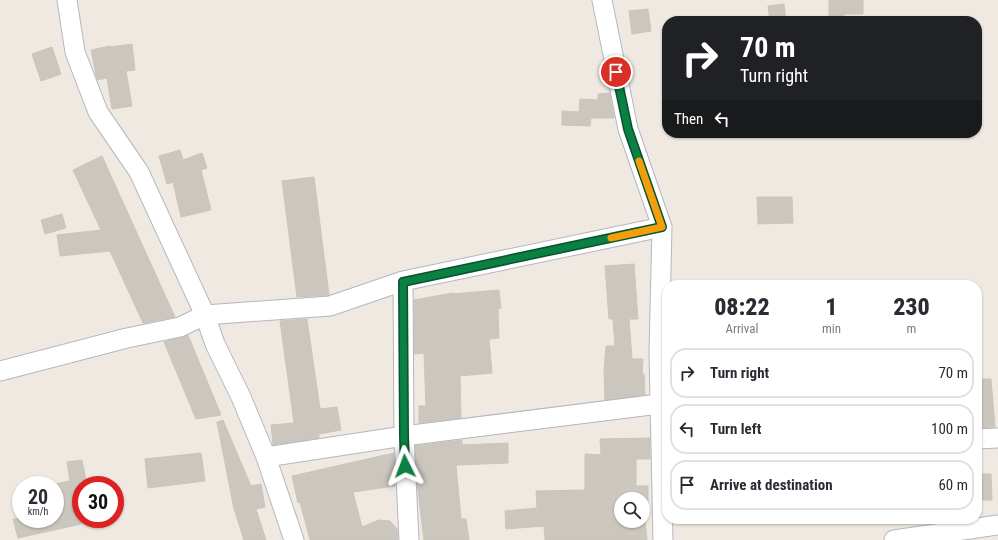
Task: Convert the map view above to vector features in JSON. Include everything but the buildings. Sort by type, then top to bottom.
[{"type":"street","points":[[66,0],[75,52],[98,112],[139,172],[205,315],[215,344],[241,397],[266,457],[294,540]]},
{"type":"street","points":[[602,0],[628,129],[662,227],[659,353],[662,384]]},
{"type":"street","points":[[0,371],[127,338],[180,327],[205,315],[330,306],[403,282],[662,227]]},
{"type":"street","points":[[403,282],[404,436],[409,540]]},
{"type":"street","points":[[266,457],[404,436],[662,404]]},
{"type":"street","points":[[982,439],[998,438]]},
{"type":"street","points":[[663,524],[663,540]]},
{"type":"street","points":[[894,540],[998,525]]},
{"type":"slow traffic","points":[[611,238],[662,227],[639,161]]},
{"type":"route","points":[[405,466],[403,282],[662,227],[628,129],[616,72]]}]
